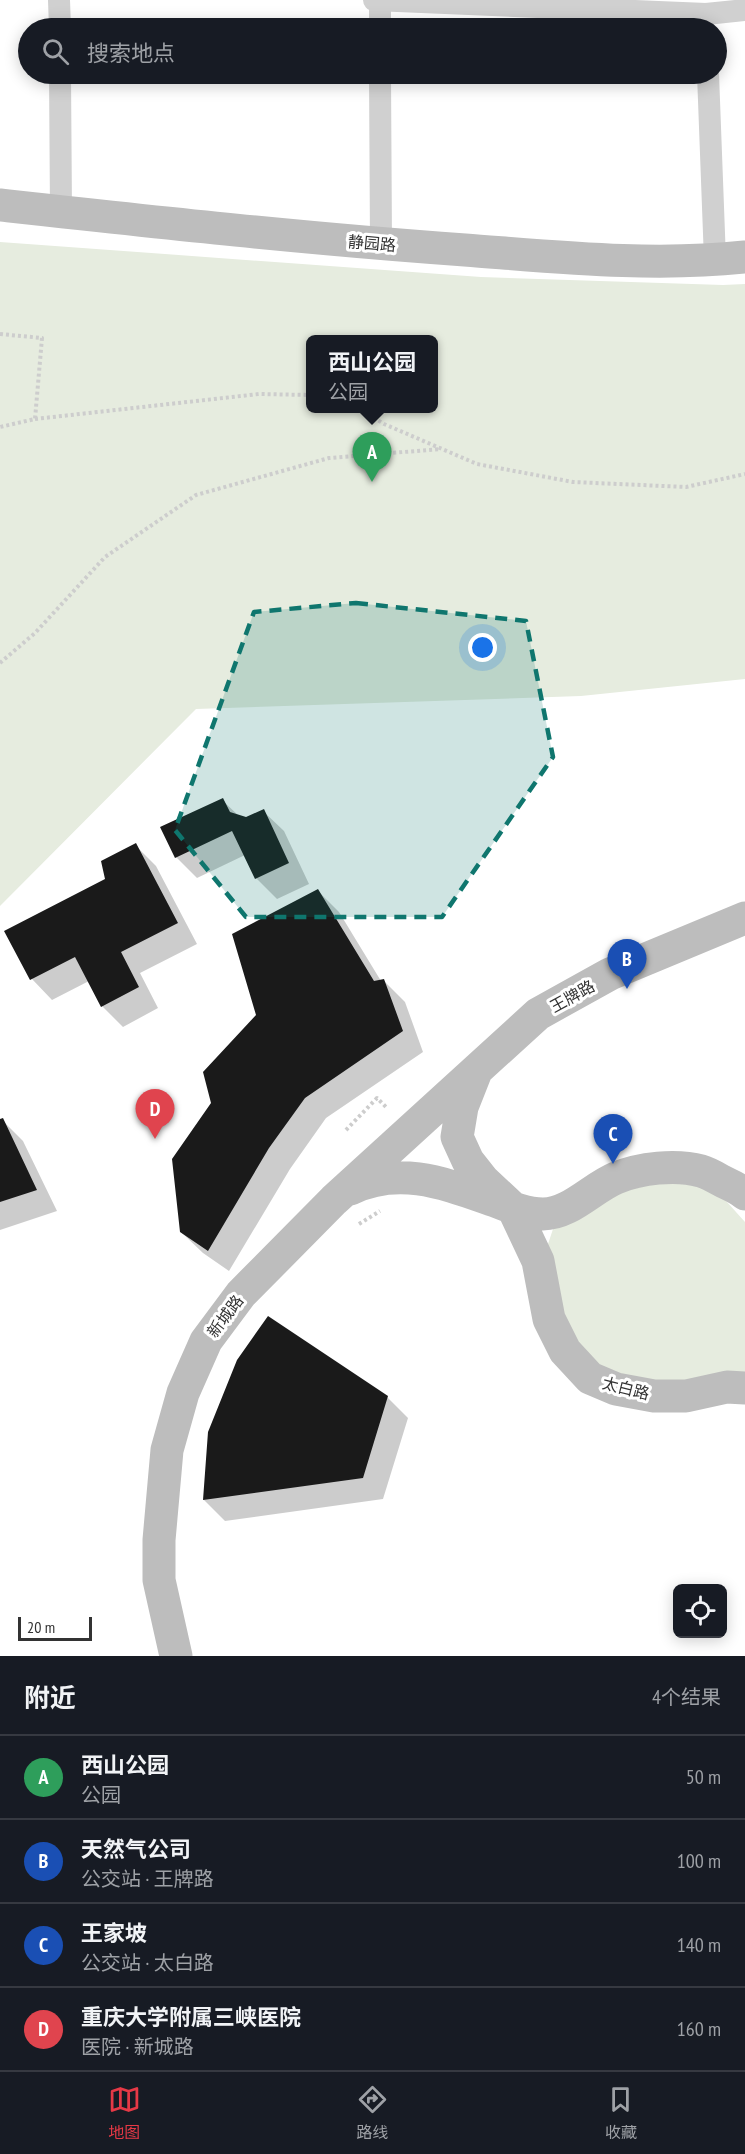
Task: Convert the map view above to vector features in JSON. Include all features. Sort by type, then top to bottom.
[{"type":"main road","name":"静园路","points":[[0,205],[381,244],[588,260],[730,259]]},
{"type":"main road","name":"王牌路","points":[[479,1067],[538,1014],[610,974],[745,918]]},
{"type":"main road","name":"新城路","points":[[176,1656],[159,1580],[159,1540],[167,1450],[183,1394],[206,1341],[241,1294],[343,1192],[479,1067]]},
{"type":"main road","name":"太白路","points":[[479,1067],[462,1107],[457,1137],[468,1161],[483,1180],[513,1208],[538,1262],[549,1319],[565,1351],[590,1378],[616,1389],[654,1396],[686,1395],[727,1387],[745,1388]]},
{"type":"main road","points":[[343,1192],[364,1182],[384,1177],[411,1177],[445,1185],[530,1213],[545,1214],[562,1211],[616,1178],[658,1167],[701,1171],[745,1194]]},
{"type":"street","points":[[59,0],[60,18]]},
{"type":"street","points":[[374,0],[659,18]]},
{"type":"street","points":[[380,0],[380,18]]},
{"type":"street","points":[[717,18],[745,10]]},
{"type":"street","points":[[60,84],[62,212]]},
{"type":"street","points":[[380,84],[381,244]]},
{"type":"street","points":[[709,84],[730,259]]},
{"type":"path","points":[[0,334],[42,338],[35,419]]},
{"type":"path","points":[[0,427],[35,419],[259,394],[306,395]]},
{"type":"path","points":[[367,413],[384,423],[477,464],[573,482],[686,487],[745,474]]},
{"type":"path","points":[[0,663],[35,633],[105,557],[196,495],[329,458],[441,448]]},
{"type":"path","points":[[346,1130],[377,1098],[387,1108]]},
{"type":"path","points":[[359,1224],[385,1208]]},
{"type":"highlighted area","points":[[356,603],[526,621],[553,757],[442,917],[246,917],[175,830],[254,612]]},
{"type":"shaded area","points":[[0,242],[481,277],[745,284],[745,679],[581,696],[196,709],[0,906]]},
{"type":"shaded area","points":[[658,1176],[718,1192],[745,1222],[745,1374],[647,1386],[600,1372],[567,1343],[543,1259],[553,1229],[597,1198]]},
{"type":"building","points":[[223,798],[230,812],[246,817],[264,809],[289,863],[255,879],[232,831],[175,858],[160,827]]},
{"type":"building","points":[[136,843],[178,923],[121,952],[139,987],[101,1007],[75,957],[30,980],[4,931],[105,879],[101,861]]},
{"type":"building","points":[[318,889],[374,981],[384,979],[403,1031],[305,1098],[269,1148],[208,1251],[180,1232],[172,1159],[211,1103],[203,1072],[256,1015],[232,934]]},
{"type":"building","points":[[3,1118],[37,1190],[0,1202],[0,1119]]},
{"type":"building","points":[[268,1316],[388,1396],[363,1478],[203,1500],[208,1432],[237,1360]]},
{"type":"place","name":"西山公园","points":[[372,482]]},
{"type":"place","name":"天然气公司","points":[[627,989]]},
{"type":"place","name":"重庆大学附属三峡医院","points":[[155,1139]]},
{"type":"place","name":"王家坡","points":[[613,1164]]}]
